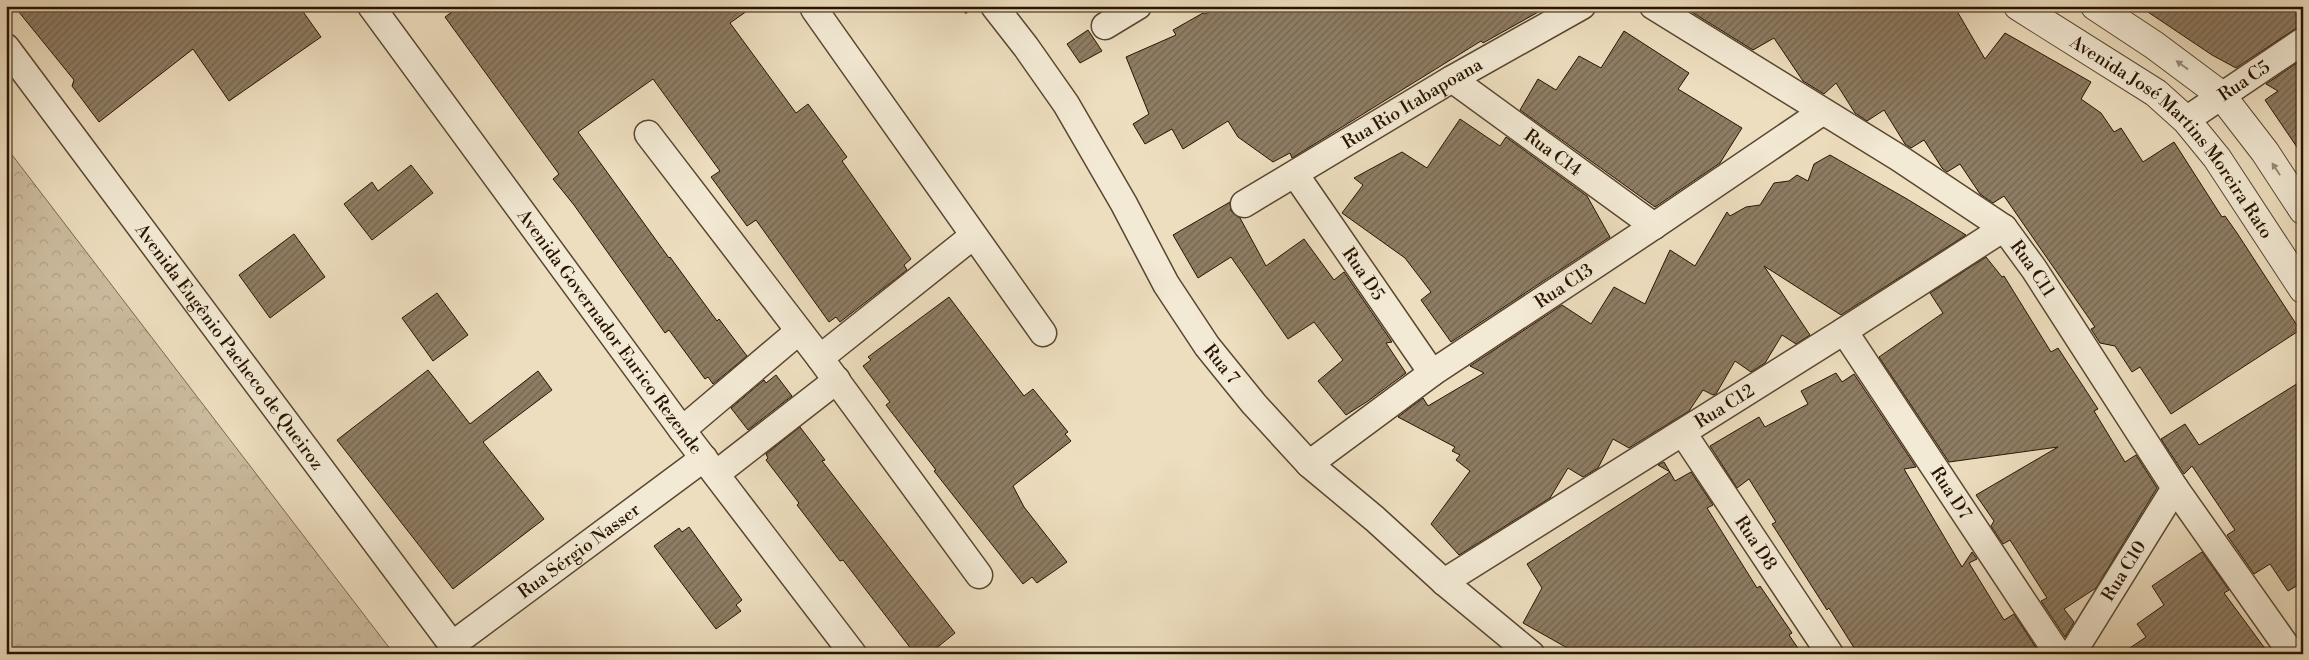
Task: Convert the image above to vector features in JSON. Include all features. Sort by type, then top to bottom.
[{"type":"street","name":"Avenida Governador Eurico Rezende","points":[[371,6],[682,430],[853,654]]},
{"type":"street","name":"Rua 7","points":[[994,6],[1026,47],[1066,104],[1124,204],[1166,284],[1207,346],[1254,404],[1309,464],[1375,519],[1444,582],[1531,654]]},
{"type":"street","points":[[1105,26],[1138,6]]},
{"type":"street","name":"Rua Rio Itabapoana","points":[[1244,204],[1452,79],[1582,6]]},
{"type":"street","name":"Rua C11","points":[[1653,6],[1907,163],[2004,228],[2034,269],[2175,488],[2292,654]]},
{"type":"street","name":"Avenida José Martins Moreira Rato","points":[[2018,6],[2149,89],[2186,120],[2218,158],[2303,289]]},
{"type":"street","points":[[2095,6],[2161,50],[2221,95],[2265,152],[2303,210]]},
{"type":"street","points":[[814,9],[1043,333]]},
{"type":"street","name":"Rua C5","points":[[2186,120],[2303,41]]},
{"type":"street","name":"Avenida Eugênio Pacheco de Queiroz","points":[[6,47],[456,650]]},
{"type":"street","name":"Rua C14","points":[[1452,79],[1654,226]]},
{"type":"street","name":"Rua C13","points":[[1309,464],[1432,373],[1822,112]]},
{"type":"street","points":[[648,134],[837,380],[979,575]]},
{"type":"street","name":"Rua D5","points":[[1295,174],[1432,373]]},
{"type":"street","name":"Rua C12","points":[[1444,582],[1844,331],[2004,228]]},
{"type":"street","points":[[820,358],[973,236]]},
{"type":"street","points":[[682,430],[799,331]]},
{"type":"street","name":"Rua D7","points":[[1844,331],[2058,654]]},
{"type":"street","name":"Rua Sérgio Nasser","points":[[456,650],[710,466],[837,380]]},
{"type":"street","name":"Rua D8","points":[[1683,432],[1830,654]]},
{"type":"street","name":"Rua C10","points":[[2072,654],[2175,488]]},
{"type":"street","points":[[2299,654],[2303,648]]},
{"type":"green space","points":[[6,147],[394,654],[6,654]]},
{"type":"building","points":[[14,6],[299,6],[321,37],[229,101],[193,49],[99,122],[72,86],[74,80]]},
{"type":"building","points":[[460,6],[754,6],[730,23],[796,113],[808,104],[847,157],[842,161],[911,259],[904,265],[907,270],[840,322],[836,317],[829,322],[756,220],[747,226],[711,177],[720,171],[653,79],[578,132],[669,258],[717,321],[719,319],[747,356],[713,384],[708,377],[705,379],[669,330],[665,333],[574,205],[553,179],[559,174],[445,17]]},
{"type":"building","points":[[1220,6],[1549,6],[1483,43],[1481,41],[1292,158],[1290,153],[1273,162],[1238,137],[1228,121],[1183,149],[1172,129],[1145,144],[1133,124],[1149,114],[1126,57],[1176,35],[1173,30]]},
{"type":"building","points":[[1682,6],[1954,6],[1985,59],[2005,33],[2091,82],[2081,99],[2101,113],[2114,132],[2121,128],[2143,162],[2174,142],[2222,217],[2225,216],[2237,233],[2300,330],[2171,414],[2140,367],[2132,372],[2115,346],[2100,343],[2091,329],[2095,327],[2004,196],[1993,203],[1980,194],[1960,164],[1947,172],[1942,168],[1924,140],[1911,148],[1905,144],[1884,110],[1867,121],[1855,113],[1836,83],[1824,94],[1803,81],[1774,38],[1753,50]]},
{"type":"building","points":[[2139,6],[2303,6],[2303,26],[2295,29],[2236,68],[2212,55]]},
{"type":"building","points":[[1088,30],[1102,51],[1080,63],[1067,44]]},
{"type":"building","points":[[1624,31],[1689,73],[1678,89],[1742,128],[1720,163],[1655,207],[1520,110],[1538,79],[1556,90],[1579,56],[1601,68]]},
{"type":"building","points":[[2303,59],[2303,156],[2265,100],[2278,91],[2266,84]]},
{"type":"building","points":[[1460,119],[1500,146],[1506,137],[1587,196],[1610,237],[1451,342],[1421,300],[1431,292],[1405,258],[1342,213],[1363,185],[1354,178],[1402,152],[1427,168]]},
{"type":"building","points":[[1830,155],[1966,235],[1841,315],[1764,266],[1810,335],[1796,344],[1782,335],[1765,363],[1751,372],[1735,361],[1716,394],[1713,395],[1703,390],[1689,411],[1629,448],[1613,439],[1598,468],[1583,477],[1568,468],[1550,498],[1459,555],[1431,524],[1470,471],[1456,460],[1460,455],[1452,451],[1455,447],[1398,417],[1423,398],[1428,406],[1484,373],[1470,366],[1562,305],[1591,324],[1614,287],[1645,304],[1670,250],[1695,266],[1727,212],[1730,216],[1746,207],[1760,205],[1774,183],[1789,181],[1797,175],[1808,181],[1814,164]]},
{"type":"building","points":[[411,165],[433,193],[372,240],[344,204],[372,182],[378,191]]},
{"type":"building","points":[[1230,202],[1231,211],[1240,218],[1266,266],[1304,239],[1334,280],[1344,272],[1392,342],[1386,343],[1406,373],[1346,415],[1318,381],[1343,360],[1314,322],[1288,339],[1231,257],[1198,278],[1173,235]]},
{"type":"building","points":[[294,234],[325,277],[270,318],[239,275]]},
{"type":"building","points":[[1986,257],[2002,277],[2004,276],[2051,352],[2058,348],[2098,409],[2094,411],[2125,462],[2136,455],[2157,488],[2096,588],[2064,609],[2074,622],[2065,637],[2041,601],[2047,598],[2010,540],[2003,544],[1991,526],[1994,521],[1976,495],[2058,447],[1949,462],[1879,357],[1943,313],[1930,293]]},
{"type":"building","points":[[437,293],[468,335],[433,361],[402,318]]},
{"type":"building","points":[[949,297],[1024,396],[1033,389],[1068,432],[1065,434],[1071,441],[1013,486],[1024,507],[1067,562],[1037,583],[1032,577],[1023,584],[934,471],[936,470],[886,405],[890,402],[863,366],[871,360],[868,357]]},
{"type":"building","points":[[428,370],[470,424],[538,371],[552,390],[483,442],[544,519],[453,589],[337,440]]},
{"type":"building","points":[[1836,373],[1842,382],[1854,374],[1916,467],[1904,469],[1962,567],[1972,552],[1977,559],[1969,563],[2004,620],[2014,614],[2040,654],[1858,654],[1829,608],[1827,610],[1772,524],[1776,522],[1749,479],[1737,488],[1710,446],[1759,417],[1765,427],[1808,404],[1801,391]]},
{"type":"building","points":[[776,375],[792,396],[748,430],[731,408],[764,380],[766,383]]},
{"type":"building","points":[[2303,380],[2303,582],[2288,591],[2270,564],[2254,574],[2227,535],[2235,530],[2192,466],[2184,474],[2161,439],[2185,424],[2199,445]]},
{"type":"building","points":[[800,427],[825,460],[822,461],[955,633],[929,654],[915,654],[843,560],[840,561],[797,505],[799,503],[766,460],[768,458],[766,454]]},
{"type":"building","points":[[1664,462],[1670,472],[1658,465]]},
{"type":"building","points":[[1670,472],[1675,481],[1691,472],[1713,505],[1707,508],[1757,588],[1760,586],[1792,633],[1789,635],[1802,654],[1578,654],[1523,623],[1542,588],[1527,564]]},
{"type":"building","points":[[689,527],[742,600],[736,605],[741,611],[716,629],[654,546],[679,528],[682,532]]},
{"type":"building","points":[[2202,552],[2229,590],[2224,593],[2269,654],[2121,654],[2146,637],[2137,624],[2164,605],[2152,586]]}]
